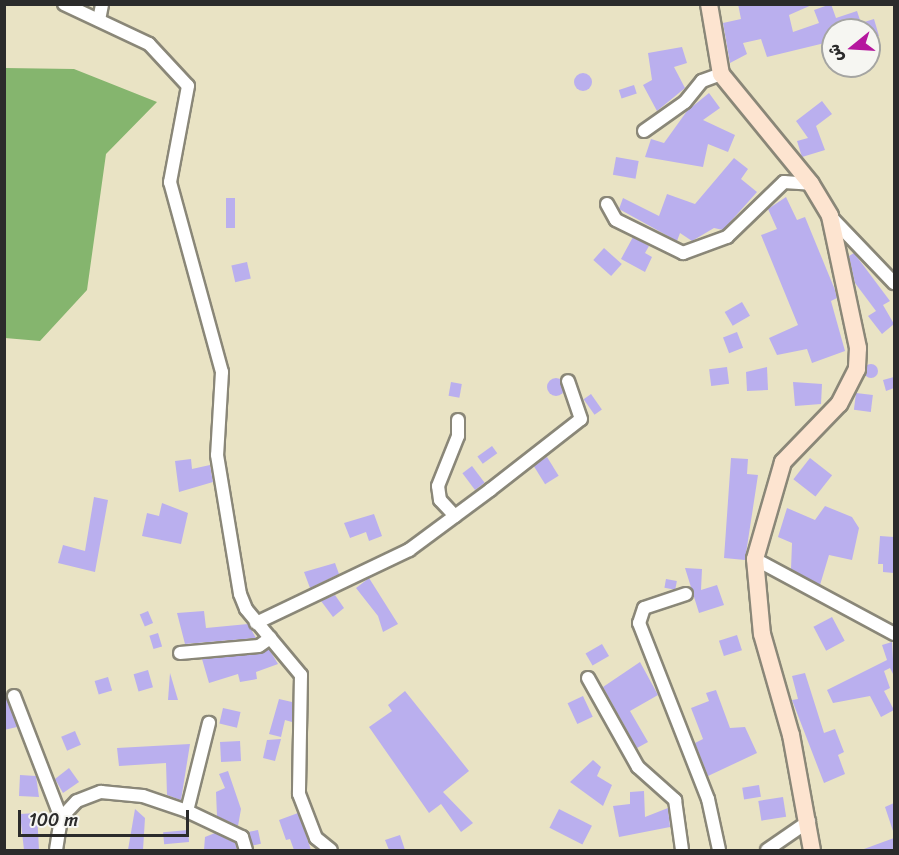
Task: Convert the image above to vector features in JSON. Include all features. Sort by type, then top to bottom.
[{"type":"main road","points":[[709,4],[721,74],[811,184],[830,216],[854,321],[857,369],[839,404],[783,462],[755,559],[762,634],[809,821],[812,850]]},
{"type":"street","points":[[63,4],[149,44],[188,86],[170,183],[222,372],[217,455],[240,594],[256,623],[301,675],[298,794],[316,838],[332,850]]},
{"type":"street","points":[[99,20],[102,4]]},
{"type":"street","points":[[644,131],[685,102],[702,81],[721,74]]},
{"type":"street","points":[[607,204],[616,220],[682,253],[727,237],[784,182],[811,184]]},
{"type":"street","points":[[830,216],[894,283]]},
{"type":"street","points":[[256,623],[409,550],[581,419],[568,381]]},
{"type":"street","points":[[455,516],[440,500],[438,486],[458,436],[458,420]]},
{"type":"street","points":[[755,559],[894,634]]},
{"type":"street","points":[[686,594],[644,608],[639,623],[708,799],[719,850]]},
{"type":"street","points":[[180,652],[259,646],[270,638]]},
{"type":"street","points":[[588,678],[638,767],[675,800],[682,850]]},
{"type":"street","points":[[14,696],[61,818],[56,850]]},
{"type":"street","points":[[187,811],[209,723]]},
{"type":"street","points":[[61,818],[77,801],[101,792],[143,796],[187,811],[242,837],[246,850]]},
{"type":"street","points":[[767,850],[809,821]]},
{"type":"green space","points":[[5,68],[74,69],[157,102],[106,154],[87,290],[40,341],[5,338]]},
{"type":"building","points":[[738,4],[814,4],[789,15],[793,32],[819,23],[814,10],[831,4],[836,18],[821,18],[821,44],[767,57],[761,39],[743,43],[747,54],[730,63],[723,23],[741,19]]},
{"type":"building","points":[[857,11],[859,18],[836,18]]},
{"type":"building","points":[[682,47],[687,63],[674,67],[685,88],[657,111],[643,85],[652,80],[648,53]]},
{"type":"building","points":[[579,73],[587,73],[592,78],[590,89],[579,91],[574,86],[574,78]]},
{"type":"building","points":[[634,85],[637,94],[622,99],[619,90]]},
{"type":"building","points":[[709,93],[720,108],[703,120],[735,135],[728,152],[708,144],[703,167],[645,157],[651,139],[664,143],[687,111]]},
{"type":"building","points":[[822,101],[832,114],[816,126],[825,150],[802,157],[797,141],[808,138],[796,121]]},
{"type":"building","points":[[616,157],[639,161],[636,179],[613,175]]},
{"type":"building","points":[[734,158],[748,169],[741,179],[757,192],[723,230],[714,228],[692,241],[680,233],[677,241],[619,209],[623,198],[659,216],[667,194],[695,204]]},
{"type":"building","points":[[786,197],[797,220],[805,217],[837,298],[831,301],[845,351],[812,363],[807,349],[777,355],[769,338],[798,325],[761,235],[777,229],[768,209]]},
{"type":"building","points":[[226,198],[235,198],[235,228],[226,228]]},
{"type":"building","points":[[633,237],[649,246],[645,253],[652,257],[645,272],[621,259]]},
{"type":"building","points":[[604,248],[622,264],[611,276],[593,260]]},
{"type":"building","points":[[854,253],[890,301],[883,305],[894,324],[882,334],[868,316],[876,311],[855,283],[849,256]]},
{"type":"building","points":[[247,262],[251,279],[235,282],[231,266]]},
{"type":"building","points":[[742,302],[750,316],[733,326],[725,312]]},
{"type":"building","points":[[737,332],[743,348],[729,353],[723,337]]},
{"type":"building","points":[[871,364],[876,366],[878,371],[876,376],[871,378],[866,376],[864,371],[866,366]]},
{"type":"building","points":[[727,367],[729,384],[711,386],[709,369]]},
{"type":"building","points":[[767,367],[768,390],[747,391],[746,372]]},
{"type":"building","points":[[894,377],[894,388],[886,391],[883,380]]},
{"type":"building","points":[[556,378],[562,381],[565,387],[562,393],[556,396],[550,393],[547,387],[550,381]]},
{"type":"building","points":[[451,382],[462,384],[459,398],[449,396]]},
{"type":"building","points":[[793,382],[822,384],[821,404],[795,406]]},
{"type":"building","points":[[856,393],[873,395],[871,412],[854,410]]},
{"type":"building","points":[[591,394],[602,410],[595,415],[584,399]]},
{"type":"building","points":[[492,446],[497,453],[483,464],[477,457]]},
{"type":"building","points":[[547,457],[559,476],[545,484],[533,465]]},
{"type":"building","points":[[731,458],[748,459],[747,474],[758,475],[745,560],[724,558]]},
{"type":"building","points":[[810,458],[832,475],[815,497],[793,479]]},
{"type":"building","points":[[191,459],[192,469],[210,465],[213,482],[179,492],[175,461]]},
{"type":"building","points":[[472,466],[485,483],[475,490],[462,473]]},
{"type":"building","points":[[94,497],[108,500],[95,572],[58,563],[63,545],[85,551]]},
{"type":"building","points":[[162,503],[188,513],[181,544],[142,536],[147,513],[159,516]]},
{"type":"building","points":[[825,506],[852,517],[859,528],[852,560],[829,555],[820,585],[791,569],[792,543],[778,537],[787,508],[815,520]]},
{"type":"building","points":[[374,514],[382,536],[369,541],[366,532],[350,538],[344,523]]},
{"type":"building","points":[[880,536],[894,537],[894,573],[883,572],[883,564],[878,564]]},
{"type":"building","points":[[335,563],[339,574],[310,588],[304,572]]},
{"type":"building","points":[[685,568],[702,569],[701,590],[717,585],[724,605],[699,613]]},
{"type":"building","points":[[369,578],[398,624],[383,632],[378,616],[356,588]]},
{"type":"building","points":[[666,579],[677,581],[675,590],[664,588]]},
{"type":"building","points":[[335,595],[344,608],[333,617],[321,601]]},
{"type":"building","points":[[148,611],[153,623],[145,626],[140,615]]},
{"type":"building","points":[[204,611],[206,628],[248,624],[256,638],[185,644],[177,613]]},
{"type":"building","points":[[832,617],[845,641],[826,651],[813,627]]},
{"type":"building","points":[[158,633],[162,646],[153,649],[149,636]]},
{"type":"building","points":[[737,635],[742,650],[724,656],[719,641]]},
{"type":"building","points":[[892,642],[894,676],[890,668],[884,671],[890,688],[884,691],[894,710],[881,717],[870,696],[833,703],[827,690],[887,660],[882,645]]},
{"type":"building","points":[[602,644],[609,656],[593,666],[586,654]]},
{"type":"building","points":[[269,649],[278,664],[256,672],[257,679],[240,682],[238,674],[209,683],[202,659]]},
{"type":"building","points":[[640,662],[658,695],[630,711],[648,742],[637,748],[603,687]]},
{"type":"building","points":[[148,670],[153,687],[139,691],[134,674]]},
{"type":"building","points":[[170,673],[178,700],[168,700]]},
{"type":"building","points":[[805,673],[824,733],[835,729],[844,752],[838,755],[845,774],[824,783],[792,700],[798,699],[792,676]]},
{"type":"building","points":[[108,677],[112,690],[99,694],[95,681]]},
{"type":"building","points":[[716,690],[730,728],[745,727],[757,753],[708,776],[695,743],[703,739],[691,708],[709,701],[706,693]]},
{"type":"building","points":[[405,691],[469,771],[443,792],[473,823],[461,832],[441,804],[429,813],[369,727],[392,711],[388,705]]},
{"type":"building","points":[[6,693],[17,727],[4,730],[4,694]]},
{"type":"building","points":[[583,696],[593,717],[577,724],[568,703]]},
{"type":"building","points":[[279,699],[292,702],[292,722],[285,720],[281,737],[269,734]]},
{"type":"building","points":[[223,708],[241,712],[237,728],[219,724]]},
{"type":"building","points":[[75,731],[81,745],[67,751],[61,737]]},
{"type":"building","points":[[281,739],[275,761],[263,758],[267,740]]},
{"type":"building","points":[[240,741],[241,761],[221,762],[220,742]]},
{"type":"building","points":[[190,744],[181,800],[167,795],[166,763],[119,766],[117,748]]},
{"type":"building","points":[[593,760],[601,767],[597,776],[612,785],[603,806],[570,782]]},
{"type":"building","points":[[69,768],[79,782],[63,793],[55,779]]},
{"type":"building","points":[[228,771],[241,809],[238,826],[217,816],[216,792],[225,788],[219,774]]},
{"type":"building","points":[[20,775],[36,776],[39,797],[19,796]]},
{"type":"building","points":[[759,785],[761,797],[744,800],[742,788]]},
{"type":"building","points":[[644,791],[645,817],[668,808],[670,827],[619,837],[613,806],[630,804],[630,792]]},
{"type":"building","points":[[783,797],[786,817],[761,821],[758,801]]},
{"type":"building","points":[[894,803],[894,831],[893,831],[885,807]]},
{"type":"building","points":[[135,809],[145,818],[143,850],[128,850]]},
{"type":"building","points":[[559,809],[592,826],[582,845],[549,828]]},
{"type":"building","points":[[37,813],[39,850],[24,850],[20,814]]},
{"type":"building","points":[[298,813],[311,850],[294,850],[290,839],[286,840],[279,820]]},
{"type":"building","points":[[188,830],[189,842],[164,844],[163,832]]},
{"type":"building","points":[[258,830],[261,844],[252,846],[249,832]]},
{"type":"building","points":[[215,833],[235,843],[237,850],[204,850],[205,837]]},
{"type":"building","points":[[400,835],[405,850],[389,850],[385,840]]},
{"type":"building","points":[[894,838],[894,850],[864,850],[864,849]]}]
